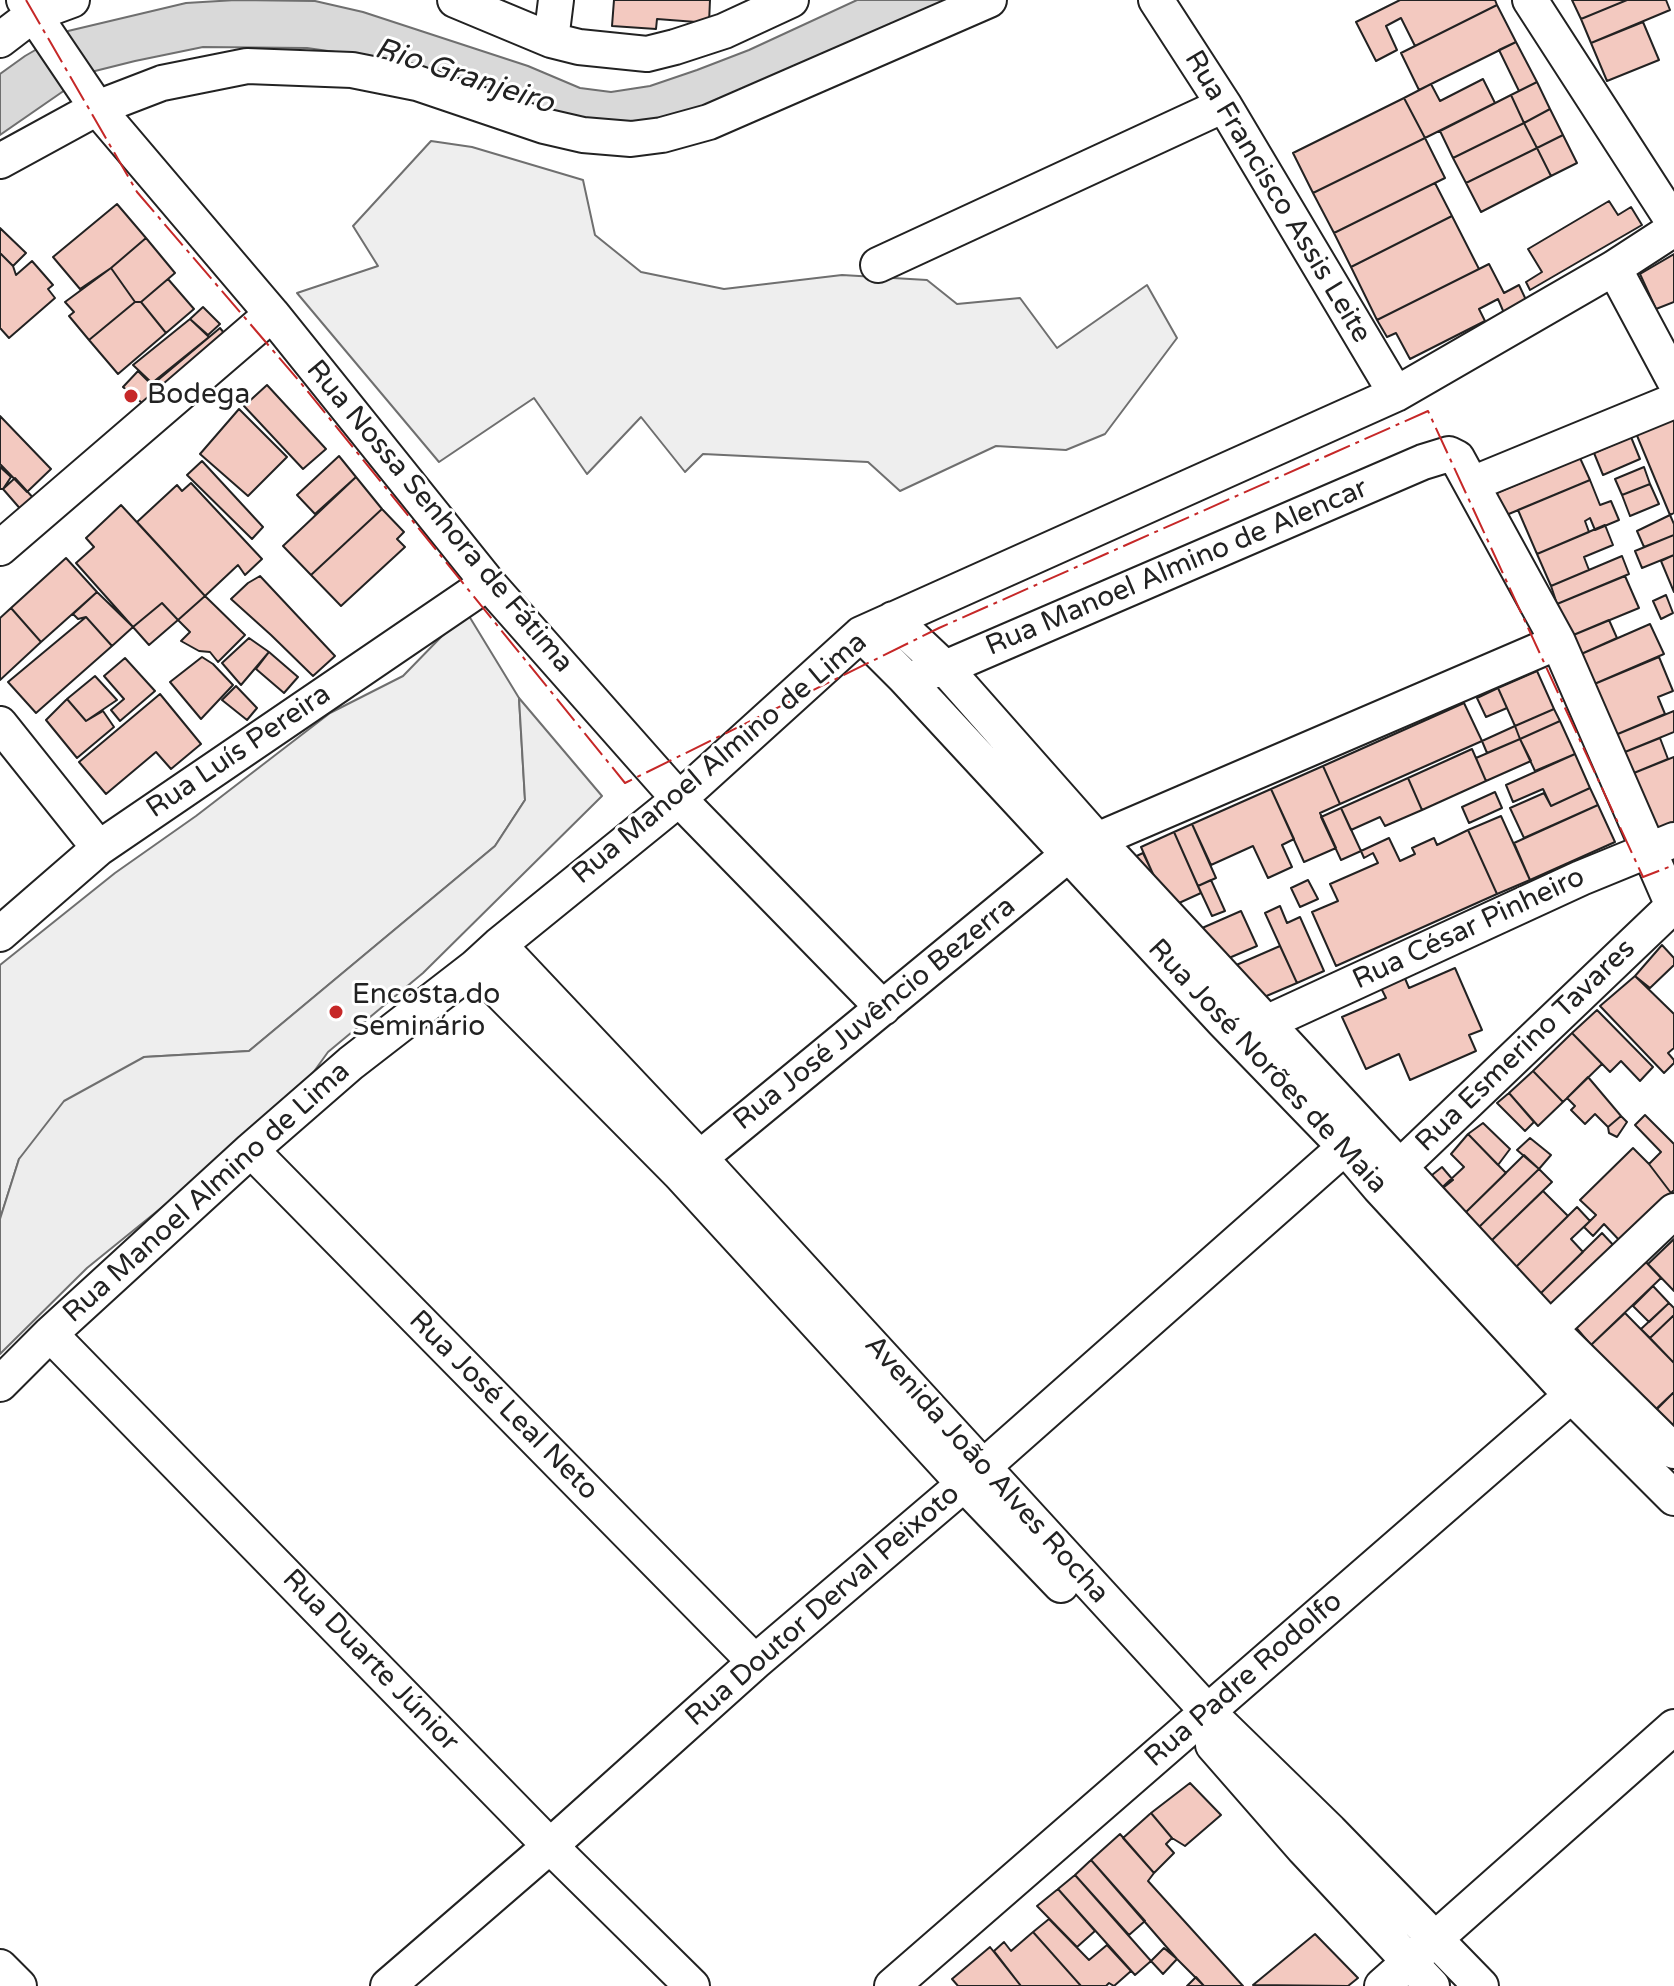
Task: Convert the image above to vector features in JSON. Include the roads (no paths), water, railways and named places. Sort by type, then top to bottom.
[{"type":"street","points":[[0,40],[34,15],[72,0]]},
{"type":"street","points":[[455,0],[551,40],[579,47],[647,54],[724,31],[791,0]]},
{"type":"street","points":[[551,40],[556,0]]},
{"type":"street","points":[[0,161],[91,100],[247,66],[352,70],[417,83],[544,126],[583,135],[631,139],[662,135],[709,122],[989,0]]},
{"type":"street","name":"Rua Francisco Assis Leite","points":[[1156,0],[1224,105],[1396,394]]},
{"type":"street","points":[[1530,0],[1674,223]]},
{"type":"street","name":"Rua Nossa Senhora de Fátima","points":[[34,15],[91,100],[272,314],[488,583],[679,799],[883,1008]]},
{"type":"street","points":[[878,265],[1224,105]]},
{"type":"street","name":"Rua Manoel Almino de Lima","points":[[0,1384],[50,1334],[251,1150],[351,1063],[679,799],[861,634],[1396,394],[1614,268],[1674,229]]},
{"type":"street","points":[[1614,268],[1674,380]]},
{"type":"street","points":[[0,548],[272,314]]},
{"type":"street","points":[[1674,401],[1472,484],[1662,844],[1674,906]]},
{"type":"street","name":"Rua Manoel Almino de Alencar","points":[[904,677],[945,668],[1423,462],[1449,454],[1457,458],[1472,484]]},
{"type":"street","name":"Rua Luís Pereira","points":[[0,934],[99,848],[488,583]]},
{"type":"street","name":"Rua José Norões de Maia","points":[[893,619],[945,668],[1083,847],[1224,1022],[1353,1137]]},
{"type":"street","name":"Rua José Norões de Maia","points":[[861,634],[1266,1023],[1353,1137],[1584,1385],[1674,1498]]},
{"type":"street","points":[[1083,847],[1558,642]]},
{"type":"street","points":[[0,724],[99,848]]},
{"type":"street","name":"Rua César Pinheiro","points":[[1266,1023],[1662,844]]},
{"type":"street","name":"Rua José Juvêncio Bezerra","points":[[690,1166],[1083,847]]},
{"type":"street","name":"Rua Esmerino Tavares","points":[[1389,1176],[1674,906]]},
{"type":"street","name":"Avenida João Alves Rocha","points":[[487,956],[690,1166],[973,1475],[1317,1840],[1420,1974]]},
{"type":"street","name":"Rua Doutor Derval Peixoto","points":[[388,1986],[755,1662],[973,1475],[1353,1137]]},
{"type":"street","name":"Rua José Leal Neto","points":[[251,1150],[755,1662]]},
{"type":"street","points":[[1539,1339],[1674,1211]]},
{"type":"street","name":"Rua Duarte Júnior","points":[[50,1334],[550,1846],[692,1986]]},
{"type":"street","name":"Rua José Norões de Maia","points":[[1584,1385],[1674,1451]]},
{"type":"street","name":"Rua Padre Rodolfo","points":[[892,1986],[1584,1385]]},
{"type":"street","points":[[1382,1986],[1420,1974],[1434,1939],[1674,1727]]},
{"type":"street","name":"Avenida João Alves Rocha","points":[[1317,1840],[1434,1939],[1481,1986]]},
{"type":"street","points":[[0,1967],[19,1986]]},
{"type":"water","name":"Rio Granjeiro","points":[[857,0],[957,0],[699,113],[626,129],[481,94],[391,60],[307,48],[203,47],[91,72],[0,135],[0,74],[68,31],[186,3],[315,1],[363,12],[528,66],[580,88],[611,92],[650,86],[697,70],[749,50]]},
{"type":"place","name":"Bodega","points":[[131,396]]},
{"type":"place","name":"Encosta do Seminário","points":[[336,1012]]}]
